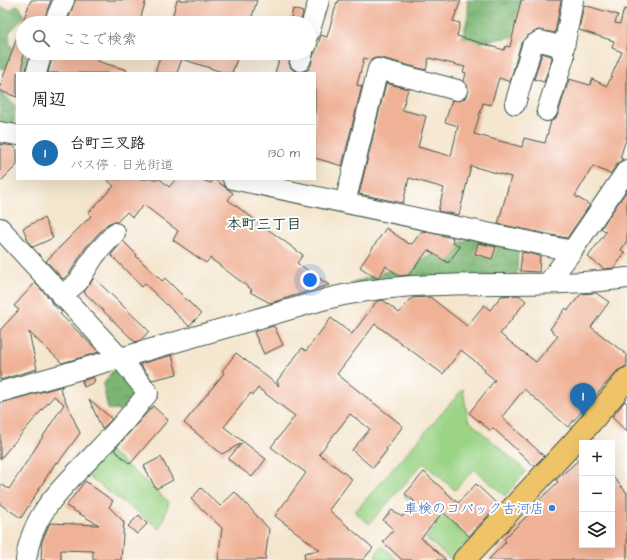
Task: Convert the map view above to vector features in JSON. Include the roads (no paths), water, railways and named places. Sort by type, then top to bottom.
[{"type":"main road","points":[[464,560],[575,441],[627,379]]},
{"type":"street","points":[[57,16],[64,0]]},
{"type":"street","points":[[314,16],[319,0]]},
{"type":"street","points":[[547,111],[564,57],[562,53],[574,0]]},
{"type":"street","points":[[515,104],[532,46],[540,41],[564,47]]},
{"type":"street","points":[[36,72],[40,60]]},
{"type":"street","points":[[345,203],[378,69],[457,90]]},
{"type":"street","points":[[0,132],[16,135]]},
{"type":"street","points":[[548,283],[572,251],[627,170]]},
{"type":"street","points":[[238,180],[572,251]]},
{"type":"street","points":[[0,228],[61,296],[120,358],[148,393],[100,449],[57,492],[47,505],[32,531],[26,560]]},
{"type":"street","points":[[61,296],[78,282],[95,255],[115,233]]},
{"type":"street","points":[[0,392],[346,294],[401,287],[455,284],[548,283],[627,278]]},
{"type":"place","name":"台町三叉路","points":[[583,416]]},
{"type":"place","name":"車検のコバック古河店","points":[[552,508]]},
{"type":"district","name":"本町三丁目","points":[[264,224]]}]
